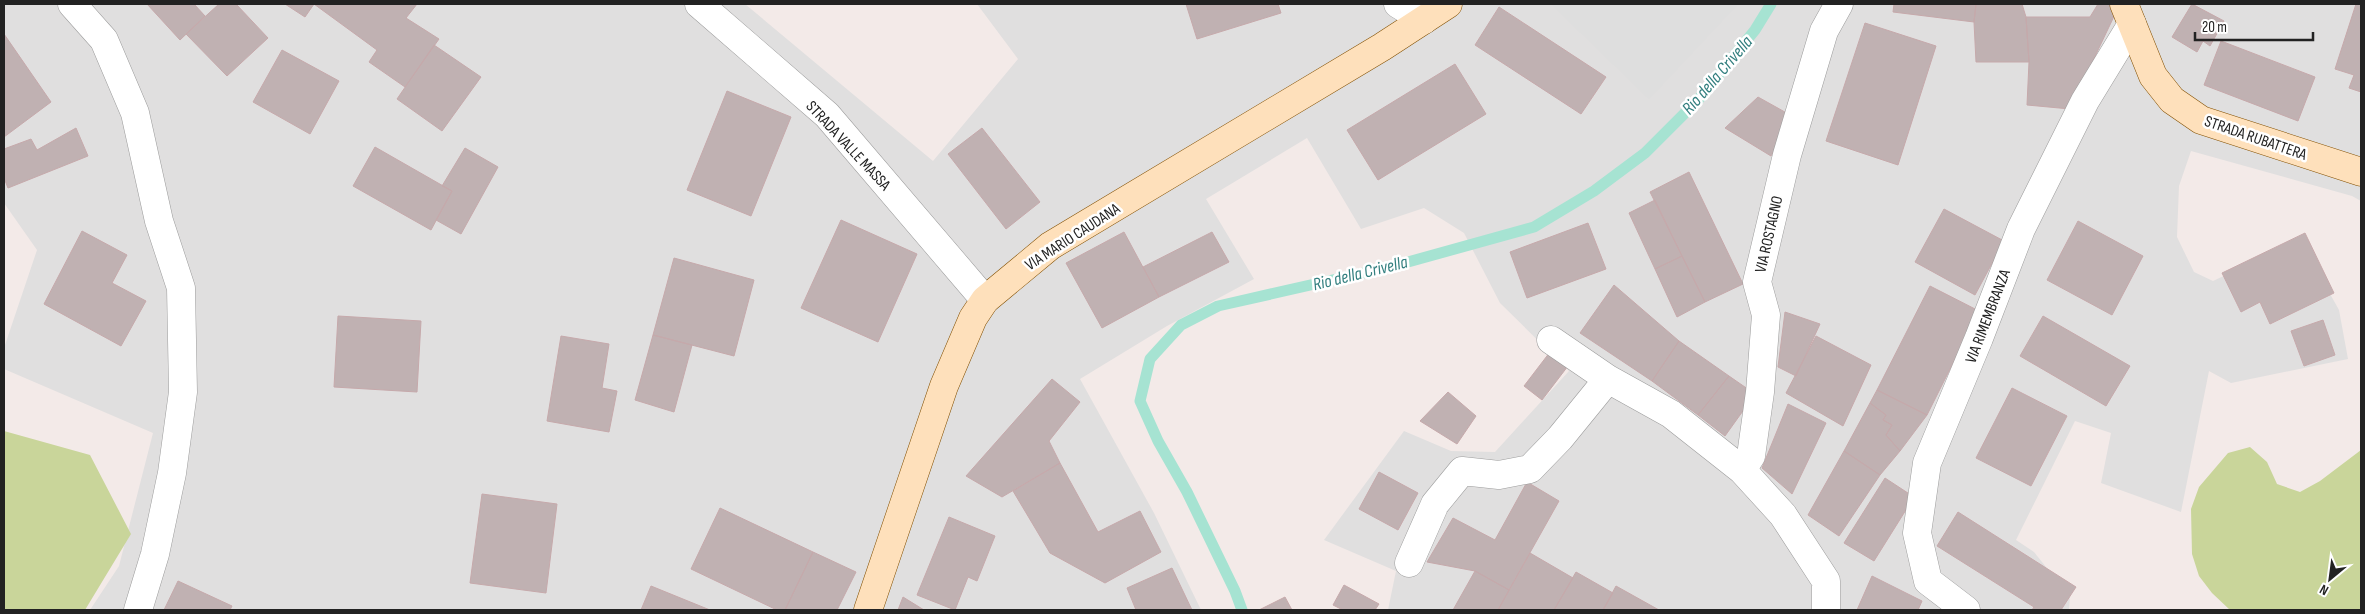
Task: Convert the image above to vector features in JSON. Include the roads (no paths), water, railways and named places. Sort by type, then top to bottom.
[{"type":"main road","name":"VIA MARIO CAUDANA","points":[[868,610],[944,386],[974,318],[986,300],[1050,246],[1382,47],[1448,4]]},
{"type":"main road","name":"STRADA RUBATTERA","points":[[2128,14],[2153,76],[2172,100],[2202,120],[2361,172]]},
{"type":"street","points":[[72,4],[104,40],[135,114],[159,221],[181,288],[183,392],[172,474],[157,545],[138,610]]},
{"type":"street","name":"STRADA VALLE MASSA","points":[[699,4],[827,116],[986,300]]},
{"type":"street","points":[[1398,4],[1424,20]]},
{"type":"street","name":"VIA ROSTAGNO","points":[[1742,470],[1751,456],[1760,392],[1766,316],[1757,282],[1790,146],[1824,31],[1839,4]]},
{"type":"street","name":"VIA RIMEMBRANZA","points":[[1966,610],[1928,581],[1917,534],[1927,463],[1979,338],[2021,229],[2128,14]]},
{"type":"street","points":[[1551,340],[1608,379],[1671,414],[1742,470],[1783,515],[1826,581],[1826,610]]},
{"type":"street","points":[[1408,563],[1435,504],[1462,470],[1499,474],[1530,468],[1560,438],[1608,379]]},
{"type":"waterway","name":"Rio della Crivella","points":[[1242,610],[1235,591],[1187,492],[1158,441],[1140,401],[1150,359],[1181,325],[1218,306],[1390,267],[1534,227],[1594,191],[1645,153],[1698,100],[1755,30],[1771,4]]}]
